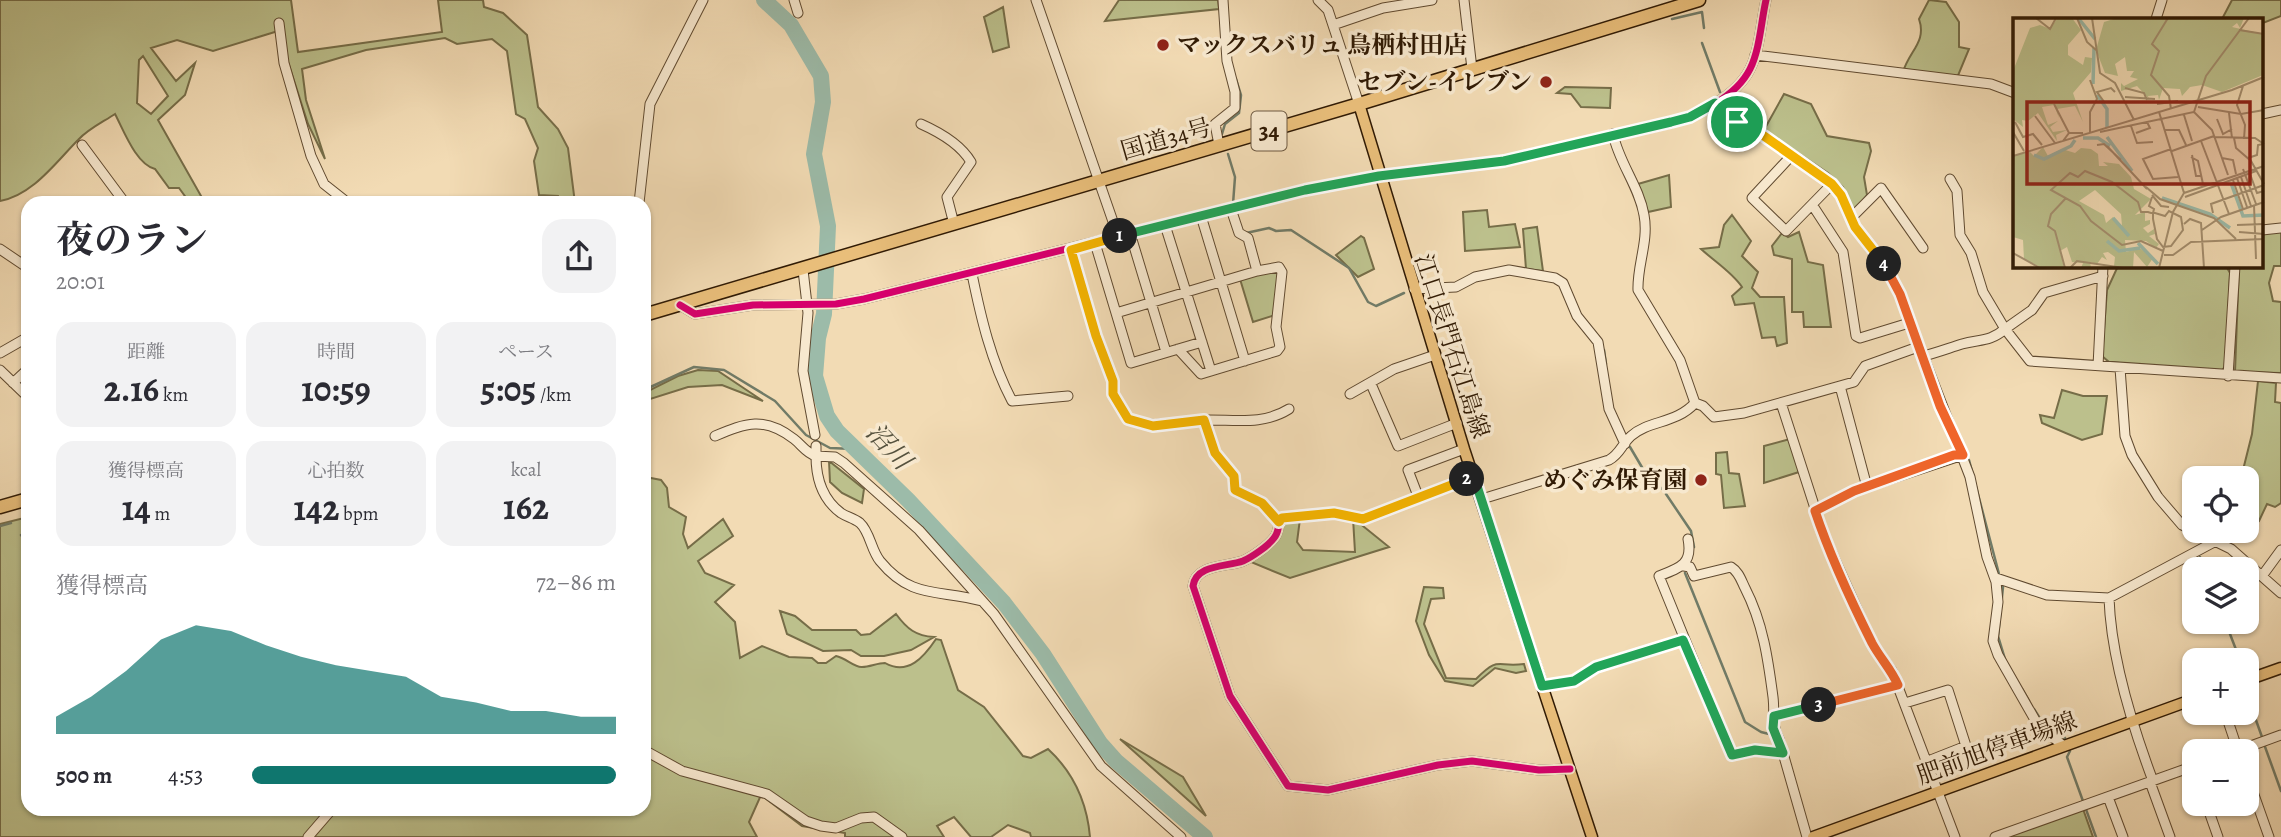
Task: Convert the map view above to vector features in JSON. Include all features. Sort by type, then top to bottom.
[{"type":"highway","name":"国道34号","points":[[651,311],[803,270],[1699,0]]},
{"type":"highway","points":[[0,507],[21,501]]},
{"type":"main road","name":"江口長門石江島線","points":[[1359,104],[1464,449],[1592,837]]},
{"type":"main road","points":[[2259,676],[2281,668]]},
{"type":"main road","name":"肥前旭停車場線","points":[[1813,837],[2182,703]]},
{"type":"street","points":[[640,196],[650,104],[703,0]]},
{"type":"street","points":[[794,0],[797,13]]},
{"type":"street","points":[[1036,0],[1118,236]]},
{"type":"street","points":[[1219,145],[1215,124],[1232,113],[1235,101],[1227,61],[1223,0]]},
{"type":"street","points":[[1318,0],[1328,10],[1359,104]]},
{"type":"street","points":[[1333,25],[1383,8],[1432,0]]},
{"type":"street","points":[[1464,0],[1472,69]]},
{"type":"street","points":[[680,304],[695,314],[718,308],[836,304],[1379,176],[1504,161],[1690,117],[1715,103],[1743,79],[1755,55],[1766,0]]},
{"type":"street","points":[[2156,18],[2162,0]]},
{"type":"street","points":[[279,23],[284,63],[316,171],[324,184],[339,196]]},
{"type":"street","points":[[1755,55],[1991,84],[2013,92]]},
{"type":"street","points":[[1715,103],[1737,122],[1792,155],[1832,184],[1851,218],[1895,283],[1940,406],[1963,455],[1987,557],[1996,578],[1998,601],[1993,642],[2039,727],[2064,746]]},
{"type":"street","points":[[921,124],[936,131],[967,155],[971,162],[947,197],[954,223]]},
{"type":"street","points":[[1613,134],[1645,216],[1643,262],[1638,290],[1680,360],[1695,403]]},
{"type":"street","points":[[82,145],[120,196]]},
{"type":"street","points":[[1792,155],[1752,198],[1786,231],[1814,206],[1832,184]]},
{"type":"street","points":[[1950,179],[1958,191],[1960,235],[1971,253],[1983,292],[2005,329],[2029,360],[2281,378]]},
{"type":"street","points":[[1851,218],[1881,188],[1923,248]]},
{"type":"street","points":[[1814,206],[1843,252],[1856,336],[1860,338],[1909,323]]},
{"type":"street","points":[[1231,209],[1239,233],[1248,238],[1257,271]]},
{"type":"street","points":[[1201,216],[1245,361]]},
{"type":"street","points":[[1165,225],[1211,371]]},
{"type":"street","points":[[1130,233],[1166,352]]},
{"type":"street","points":[[1095,243],[1131,363],[1202,342]]},
{"type":"street","points":[[0,249],[21,263]]},
{"type":"street","points":[[1071,250],[1096,336],[1113,381],[1113,394],[1128,419],[1153,426],[1204,420],[1251,421],[1289,409]]},
{"type":"street","points":[[1116,313],[1257,271],[1279,267],[1282,272],[1276,327],[1280,347],[1201,374],[1178,349]]},
{"type":"street","points":[[2228,376],[2235,268]]},
{"type":"street","points":[[803,270],[807,303],[803,363],[815,435]]},
{"type":"street","points":[[1414,289],[1456,287],[1475,276],[1509,270],[1555,278],[1563,283],[1577,316],[1598,342],[1609,410],[1625,444]]},
{"type":"street","points":[[1695,403],[1703,406],[1714,417],[1781,403],[1854,382],[1865,366],[1994,338],[2032,310],[2044,293],[2103,271],[2098,366]]},
{"type":"street","points":[[972,274],[977,305],[991,354],[1013,401],[1068,396]]},
{"type":"street","points":[[0,353],[21,341]]},
{"type":"street","points":[[1350,394],[1394,369],[1435,355]]},
{"type":"street","points":[[2120,368],[2125,436],[2136,463],[2182,524]]},
{"type":"street","points":[[0,370],[21,390]]},
{"type":"street","points":[[13,383],[21,376]]},
{"type":"street","points":[[1371,384],[1398,446],[1457,423]]},
{"type":"street","points":[[1840,386],[1867,487]]},
{"type":"street","points":[[1482,499],[1609,460],[1637,432],[1685,414],[1695,403]]},
{"type":"street","points":[[1781,403],[1815,511],[1841,578],[1873,645],[1892,671],[1955,837]]},
{"type":"street","points":[[1204,420],[1215,453],[1234,476],[1235,490],[1262,503],[1279,522]]},
{"type":"street","points":[[715,436],[744,423],[754,422],[835,457],[859,474],[919,530],[982,601],[1101,766],[1181,837]]},
{"type":"street","points":[[1418,496],[1408,470],[1464,449]]},
{"type":"street","points":[[816,451],[819,483],[830,504],[861,524],[878,559],[902,581],[925,593],[949,593],[982,601]]},
{"type":"street","points":[[1815,511],[1867,487],[1954,455],[1963,455]]},
{"type":"street","points":[[1474,477],[1363,519],[1334,513],[1282,518],[1274,538],[1258,551],[1246,560],[1202,572],[1192,586],[1230,696],[1288,786],[1328,790],[1438,765],[1472,761],[1539,770],[1570,769]]},
{"type":"street","points":[[1684,566],[1690,554],[1688,539]]},
{"type":"street","points":[[1996,578],[2048,594],[2109,598],[2212,543]]},
{"type":"street","points":[[2220,543],[2231,549],[2281,593]]},
{"type":"street","points":[[2262,576],[2281,550]]},
{"type":"street","points":[[1783,753],[1755,750],[1732,755],[1683,640],[1660,576],[1684,566],[1690,567],[1694,576],[1731,566],[1738,571],[1765,637],[1773,728],[1783,753],[1807,837]]},
{"type":"street","points":[[2109,598],[2113,639],[2131,709],[2131,722],[2170,837]]},
{"type":"street","points":[[1542,686],[1574,681],[1596,667],[1683,640]]},
{"type":"street","points":[[1774,716],[1898,685]]},
{"type":"street","points":[[1905,703],[1948,690],[1966,746],[1928,761]]},
{"type":"street","points":[[2259,743],[2281,735]]},
{"type":"street","points":[[651,754],[682,771],[767,794],[806,821],[836,828],[861,818],[874,817],[902,837]]},
{"type":"street","points":[[1995,837],[2182,772]]},
{"type":"street","points":[[2108,797],[2123,837]]},
{"type":"street","points":[[2259,809],[2269,837]]},
{"type":"street","points":[[308,837],[325,816]]},
{"type":"street","points":[[2211,816],[2218,837]]},
{"type":"green space","points":[[0,0],[291,0],[298,52],[442,32],[438,0],[483,0],[484,7],[503,13],[527,35],[538,107],[558,129],[568,148],[574,196],[539,195],[534,161],[538,148],[525,119],[516,114],[507,51],[492,39],[457,44],[445,38],[366,50],[302,69],[306,100],[325,159],[308,124],[278,31],[213,51],[177,40],[151,48],[176,81],[195,63],[185,95],[158,120],[201,196],[185,196],[179,188],[169,188],[155,169],[136,154],[115,114],[82,136],[33,185],[12,198],[0,201]],"holes":[[[143,56],[168,96],[151,114],[137,103],[139,60]]]},
{"type":"green space","points":[[1119,0],[1218,0],[1219,9],[1105,21]]},
{"type":"green space","points":[[1929,0],[1946,2],[1959,22],[1959,47],[1969,49],[1957,78],[1903,72],[1919,40],[1919,19]]},
{"type":"green space","points":[[2232,0],[2281,0],[2281,16],[2264,23],[2264,18],[2223,18]]},
{"type":"green space","points":[[1003,7],[1009,47],[993,52],[984,17]]},
{"type":"green space","points":[[1565,87],[1611,88],[1610,108],[1581,107],[1571,94],[1557,93]]},
{"type":"green space","points":[[1784,94],[1811,104],[1827,136],[1869,143],[1871,151],[1864,177],[1867,195],[1853,213],[1843,187],[1828,173],[1764,130]]},
{"type":"green space","points":[[1669,175],[1671,207],[1648,212],[1638,184]]},
{"type":"green space","points":[[1487,210],[1489,227],[1515,224],[1520,247],[1465,251],[1463,212]]},
{"type":"green space","points":[[1732,215],[1751,241],[1742,256],[1758,272],[1752,288],[1760,297],[1784,297],[1787,343],[1777,346],[1775,337],[1762,338],[1754,303],[1735,305],[1732,296],[1742,287],[1701,249],[1719,247],[1724,225]]},
{"type":"green space","points":[[1537,227],[1543,271],[1526,269],[1523,229]]},
{"type":"green space","points":[[2281,231],[2281,266],[2274,266],[2269,283],[2273,301],[2281,302],[2281,373],[2235,372],[2239,268],[2264,268],[2264,234]]},
{"type":"green space","points":[[1799,232],[1808,262],[1823,265],[1831,327],[1804,327],[1803,312],[1792,312],[1792,259],[1774,255],[1772,246],[1782,233],[1788,237]]},
{"type":"green space","points":[[1361,236],[1374,269],[1358,277],[1336,255]]},
{"type":"green space","points":[[2117,268],[2227,268],[2230,273],[2226,366],[2220,372],[2109,362],[2102,356],[2107,290]]},
{"type":"green space","points":[[1273,271],[1278,273],[1275,315],[1253,322],[1240,279]]},
{"type":"green space","points":[[698,370],[718,371],[763,401],[722,385],[688,387],[651,399],[651,390],[678,376]]},
{"type":"green space","points":[[2258,381],[2276,383],[2275,402],[2281,403],[2281,503],[2275,507],[2267,504],[2259,521],[2259,466],[2244,466],[2252,434]]},
{"type":"green space","points":[[2062,390],[2083,396],[2107,396],[2102,434],[2082,440],[2042,423],[2040,415],[2054,418]]},
{"type":"green space","points":[[1790,439],[1799,472],[1764,483],[1764,446]]},
{"type":"green space","points":[[1727,452],[1729,473],[1739,474],[1745,506],[1724,508],[1721,475],[1716,474],[1716,453]]},
{"type":"green space","points":[[829,461],[864,489],[862,503],[842,493],[830,482]]},
{"type":"green space","points":[[651,478],[661,480],[667,488],[669,507],[686,517],[683,534],[688,548],[723,519],[733,536],[698,561],[705,573],[734,585],[715,602],[735,622],[740,658],[762,646],[789,657],[812,658],[818,663],[826,663],[836,656],[859,667],[885,663],[901,667],[915,663],[936,639],[941,640],[958,690],[984,707],[1023,756],[1031,758],[1048,749],[1065,768],[1082,800],[1090,837],[1031,837],[1030,833],[1008,825],[991,837],[971,837],[954,817],[937,826],[944,837],[845,837],[845,833],[802,826],[761,795],[749,822],[757,837],[0,837],[0,524],[21,519],[21,816],[651,816]]},
{"type":"green space","points":[[1353,518],[1389,547],[1290,578],[1251,562],[1279,539],[1284,522],[1300,519],[1297,542],[1303,550],[1355,552]]},
{"type":"green space","points":[[1424,587],[1443,588],[1444,598],[1431,599],[1424,624],[1446,678],[1476,679],[1498,664],[1524,664],[1526,671],[1516,673],[1495,668],[1473,686],[1445,681],[1429,655],[1416,621]]},
{"type":"green space","points":[[780,611],[795,616],[812,630],[856,630],[861,635],[870,634],[896,614],[912,631],[934,637],[911,650],[884,656],[861,656],[851,650],[823,651],[787,634]]},
{"type":"green space","points":[[1120,739],[1183,777],[1206,816]]},
{"type":"green space","points":[[2083,809],[2093,837],[2005,837]]},
{"type":"waterway","name":"沼川","points":[[764,0],[791,25],[821,76],[823,102],[814,154],[828,226],[824,314],[818,338],[815,376],[827,416],[837,431],[908,500],[1004,603],[1043,654],[1100,743],[1116,761],[1205,837]]},
{"type":"waterway","points":[[1672,19],[1702,12],[1704,28]]},
{"type":"waterway","points":[[1702,43],[1720,92]]},
{"type":"waterway","points":[[1222,134],[1225,124],[1239,113],[1241,95],[1236,79]]},
{"type":"waterway","points":[[1726,106],[1739,118]]},
{"type":"waterway","points":[[1228,154],[1235,177],[1233,204]]},
{"type":"waterway","points":[[1246,233],[1269,228],[1276,231],[1291,230],[1349,268],[1368,302],[1376,306],[1404,293]]},
{"type":"waterway","points":[[1472,274],[1503,268]]},
{"type":"waterway","points":[[1604,350],[1606,364]]},
{"type":"waterway","points":[[651,387],[694,367],[724,370],[775,401],[806,435],[830,448],[854,449]]},
{"type":"waterway","points":[[1960,441],[1965,449]]},
{"type":"waterway","points":[[1630,447],[1643,469],[1662,489]]},
{"type":"waterway","points":[[1969,460],[1999,574]]},
{"type":"waterway","points":[[1666,494],[1691,531],[1694,547]]},
{"type":"waterway","points":[[0,526],[11,523]]},
{"type":"waterway","points":[[1685,573],[1745,722],[1761,732],[1773,735]]},
{"type":"waterway","points":[[2003,587],[1998,636],[2005,659]]},
{"type":"waterway","points":[[2230,634],[2235,648]]},
{"type":"waterway","points":[[2022,689],[2029,701]]},
{"type":"waterway","points":[[2034,709],[2041,720]]},
{"type":"waterway","points":[[2258,725],[2262,737]]},
{"type":"waterway","points":[[2052,732],[2065,738]]},
{"type":"waterway","points":[[2264,744],[2281,791]]},
{"type":"waterway","points":[[2070,751],[2067,757],[2096,837]]},
{"type":"cycle path","points":[[680,305],[695,314],[753,305],[836,304],[864,299],[1305,190],[1379,176],[1504,161],[1671,123],[1716,103],[1744,79],[1756,53],[1766,0]]},
{"type":"cycle path","points":[[1474,477],[1363,519],[1334,513],[1282,518],[1276,535],[1264,548],[1243,561],[1206,570],[1195,579],[1193,586],[1230,696],[1288,786],[1328,790],[1438,765],[1472,761],[1539,770],[1570,769]]},
{"type":"place","name":"マックスバリュ 鳥栖村田店","points":[[1163,45]]},
{"type":"place","name":"セブン-イレブン","points":[[1546,82]]},
{"type":"place","name":"めぐみ保育園","points":[[1701,480]]},
{"type":"route","points":[[1715,103],[1737,122],[1764,136],[1824,177],[1841,195],[1855,227],[1895,283],[1940,406],[1963,455],[1954,455],[1854,491],[1815,511],[1841,578],[1873,645],[1892,671],[1898,685],[1774,716],[1773,728],[1783,753],[1755,750],[1732,755],[1726,734],[1683,640],[1596,667],[1574,681],[1542,686],[1474,477],[1363,519],[1347,513],[1322,513],[1282,518],[1279,522],[1262,503],[1238,494],[1235,490],[1234,476],[1215,453],[1204,420],[1153,426],[1140,424],[1128,419],[1113,394],[1113,381],[1096,336],[1071,250],[1305,190],[1379,176],[1504,161],[1690,117],[1715,103]]}]
